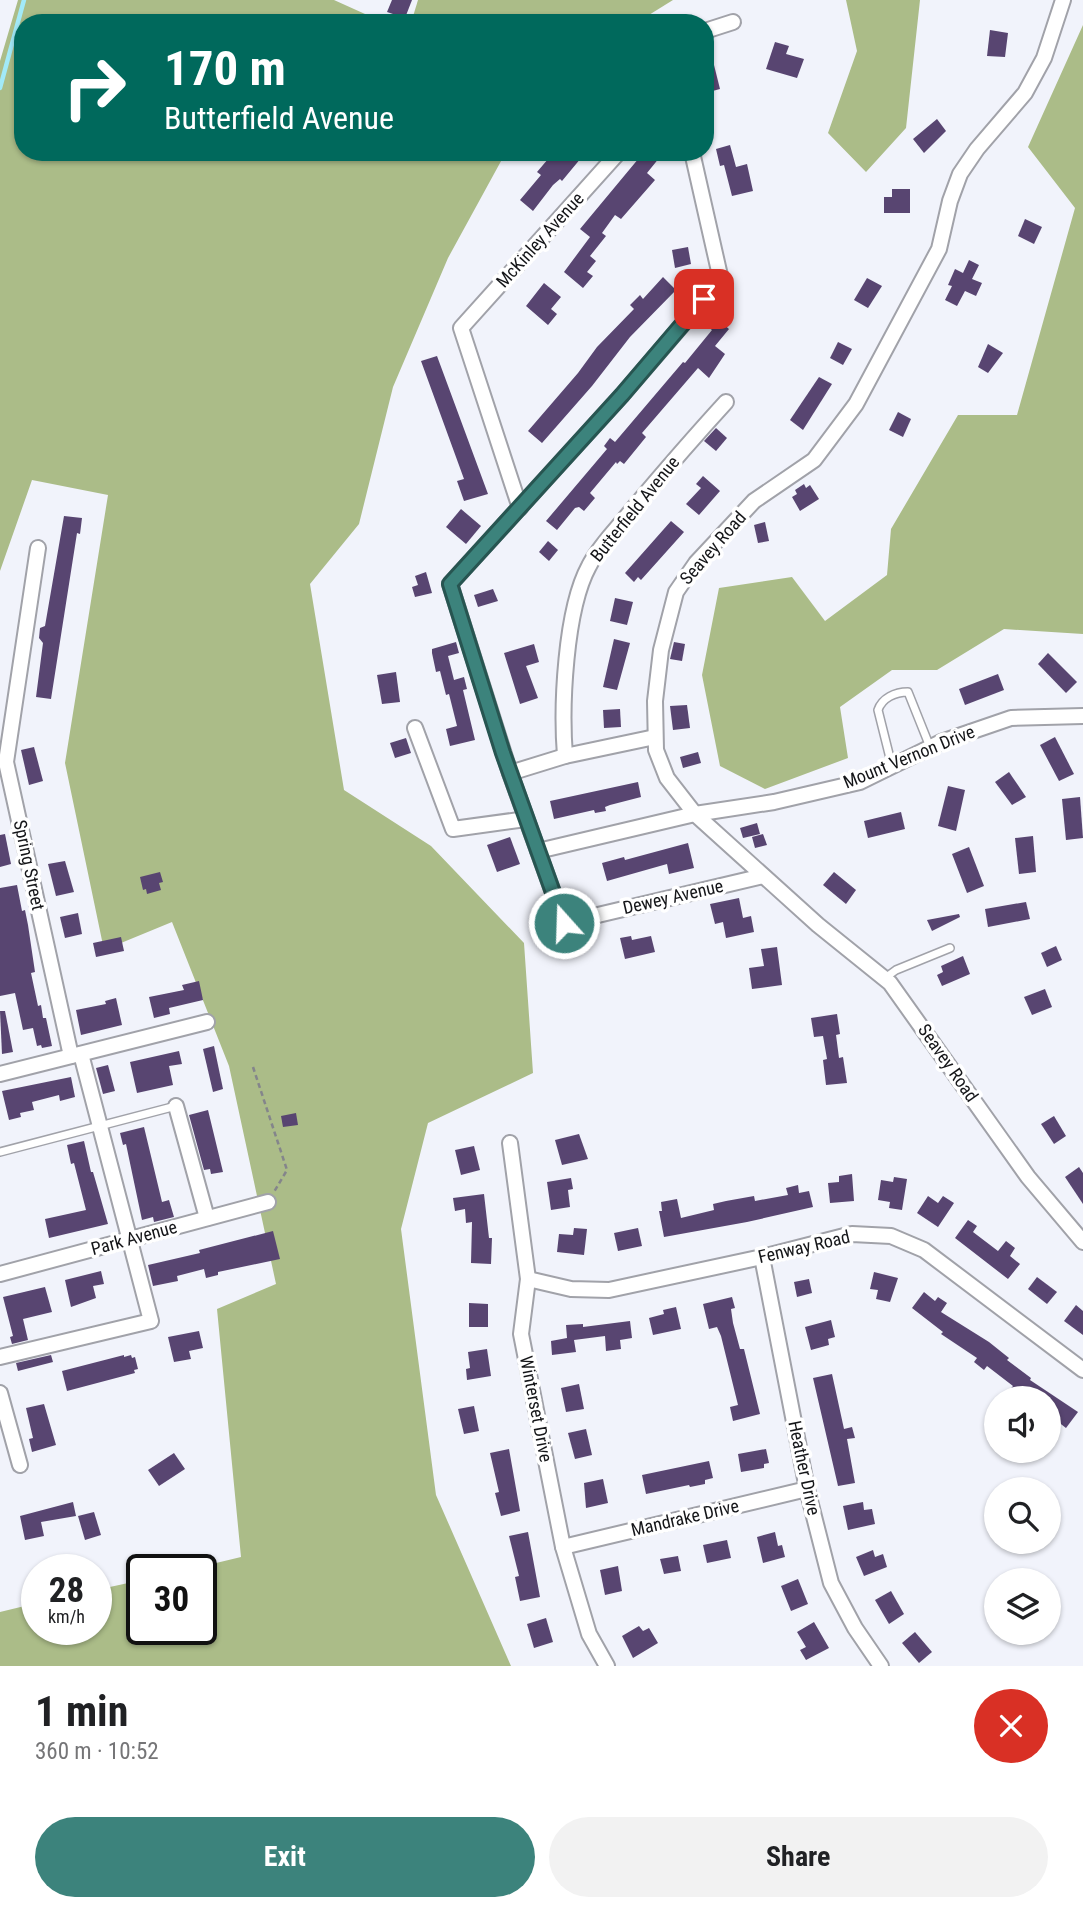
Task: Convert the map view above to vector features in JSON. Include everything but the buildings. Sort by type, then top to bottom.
[{"type":"street","name":"Seavey Road","points":[[1063,0],[1044,58],[1025,93],[977,149],[960,174],[950,201],[939,250],[856,404],[814,460],[754,501],[696,562],[676,592],[661,650],[654,701],[656,750],[667,778],[695,814],[818,925],[885,978],[1028,1177],[1083,1242]]},
{"type":"street","points":[[714,27],[733,22]]},
{"type":"street","name":"McKinley Avenue","points":[[520,508],[461,328],[611,161]]},
{"type":"street","points":[[520,508],[622,395],[721,279],[694,161]]},
{"type":"street","name":"Butterfield Avenue","points":[[565,756],[563,724],[566,667],[575,609],[588,567],[653,485],[726,401]]},
{"type":"street","name":"Dewey Avenue","points":[[520,508],[450,584],[510,773],[564,923],[763,876]]},
{"type":"street","name":"Spring Street","points":[[0,1357],[151,1321],[100,1126],[76,1055],[3,763],[38,548]]},
{"type":"street","name":"Mount Vernon Drive","points":[[538,851],[695,814],[774,802],[860,782],[930,747],[1011,718],[1083,716]]},
{"type":"street","points":[[415,728],[453,829],[526,819]]},
{"type":"street","points":[[510,773],[565,756],[655,737]]},
{"type":"street","points":[[0,1074],[207,1022]]},
{"type":"street","points":[[176,1106],[207,1218]]},
{"type":"street","name":"Winterset Drive","points":[[510,1143],[528,1279],[521,1334],[563,1547],[589,1634],[607,1666]]},
{"type":"street","name":"Park Avenue","points":[[0,1274],[268,1202]]},
{"type":"street","name":"Fenway Road","points":[[528,1279],[571,1289],[609,1290],[762,1257],[852,1234],[891,1236],[924,1250],[1083,1370]]},
{"type":"street","name":"Heather Drive","points":[[762,1257],[807,1489],[831,1583],[855,1628],[881,1666]]},
{"type":"street","points":[[0,1392],[20,1465]]},
{"type":"street","name":"Mandrake Drive","points":[[563,1547],[807,1489]]},
{"type":"lane","points":[[892,766],[878,710],[886,698],[908,692],[930,747]]},
{"type":"lane","points":[[885,978],[896,970],[950,948]]},
{"type":"lane","points":[[0,1152],[176,1106]]},
{"type":"path","points":[[253,1068],[287,1170],[268,1202]]},
{"type":"green space","points":[[18,0],[334,0],[365,14],[14,14],[14,161],[501,161],[448,258],[393,387],[359,524],[310,584],[344,790],[431,846],[524,943],[533,1073],[428,1123],[401,1229],[436,1495],[511,1666],[0,1666],[0,1612],[21,1607],[21,1645],[112,1645],[112,1587],[126,1583],[126,1645],[217,1645],[217,1563],[241,1557],[217,1309],[276,1284],[229,1066],[172,922],[104,950],[65,763],[108,495],[32,480],[0,571],[0,61]]},
{"type":"green space","points":[[418,0],[673,0],[650,14],[414,14]]},
{"type":"green space","points":[[846,0],[920,0],[906,128],[866,172],[828,133],[857,51]]},
{"type":"green space","points":[[1083,25],[1083,634],[1004,629],[937,670],[892,670],[840,707],[848,758],[765,789],[720,766],[702,675],[719,588],[792,577],[825,621],[887,575],[891,529],[958,415],[1017,415],[1075,208],[1028,147]]},
{"type":"waterway","points":[[20,14],[24,0]]},
{"type":"waterway","points":[[0,88],[14,37]]},
{"type":"route","points":[[564,923],[503,753],[450,584],[622,395],[704,299]]}]
